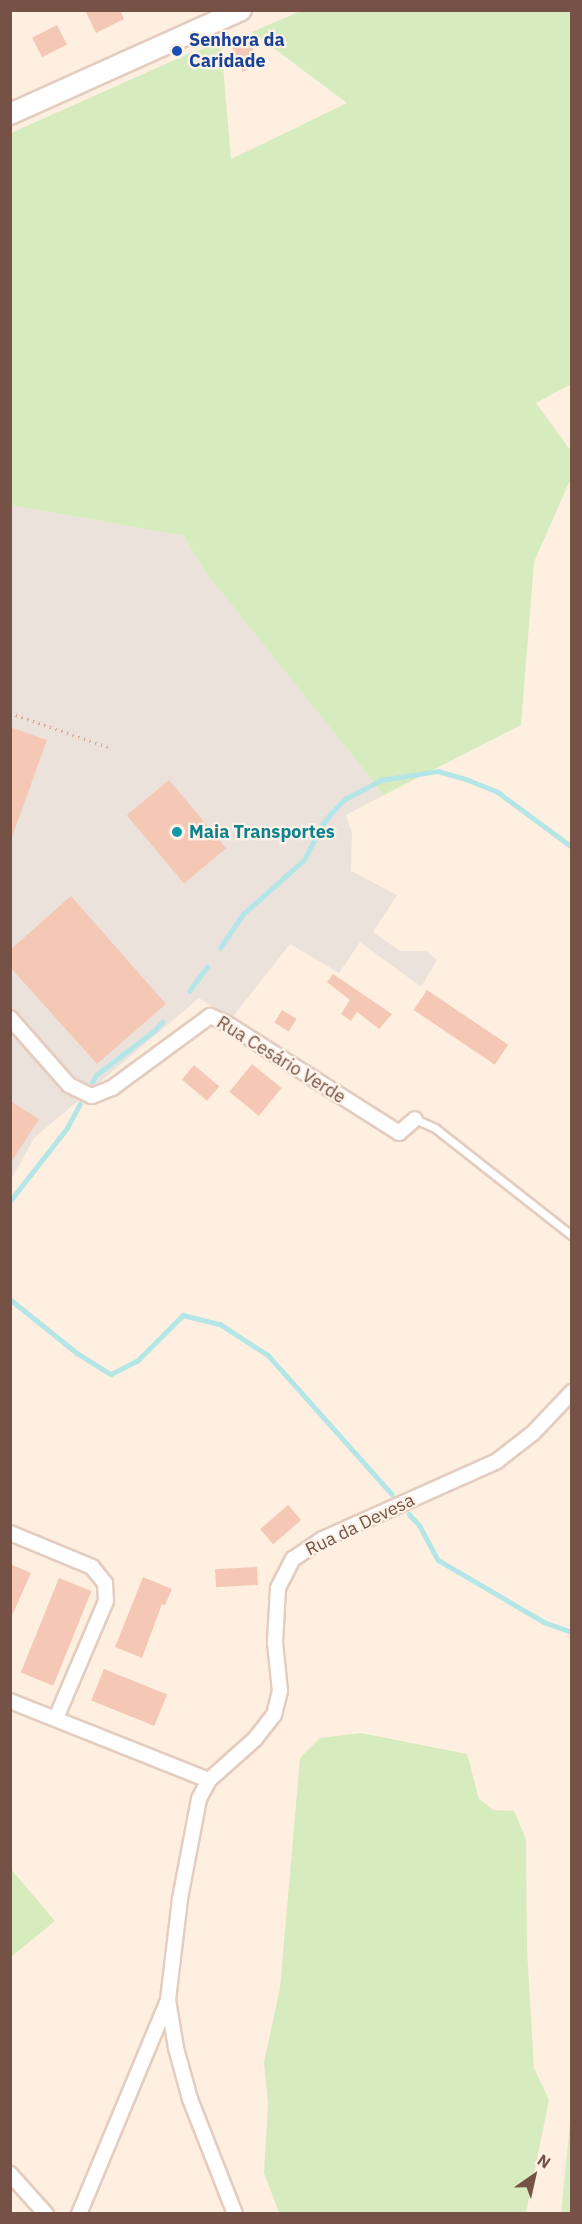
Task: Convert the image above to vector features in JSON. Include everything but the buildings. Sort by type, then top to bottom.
[{"type":"street","points":[[10,114],[233,12]]},
{"type":"street","name":"Rua Cesário Verde","points":[[10,1018],[69,1085],[92,1096],[112,1088],[210,1016],[226,1023],[399,1134],[416,1119]]},
{"type":"street","name":"Rua da Devesa","points":[[209,1780],[255,1739],[274,1715],[280,1691],[275,1643],[278,1588],[293,1559],[323,1539],[496,1461],[533,1433],[572,1392]]},
{"type":"street","points":[[10,1533],[92,1566],[105,1583],[106,1601],[56,1718]]},
{"type":"street","points":[[10,1701],[209,1780],[199,1799],[180,1899],[168,2000],[79,2214]]},
{"type":"street","points":[[168,2000],[176,2048],[190,2099],[235,2214]]},
{"type":"street","points":[[10,2174],[46,2214]]},
{"type":"lane","points":[[416,1119],[435,1128],[572,1236]]},
{"type":"path","points":[[10,713],[111,748]]},
{"type":"shaded area","points":[[11,505],[184,536],[206,573],[384,795],[346,815],[352,833],[351,871],[397,895],[373,932],[400,951],[426,951],[437,960],[421,987],[360,942],[339,973],[290,944],[231,1019],[199,998],[34,1138],[11,1180]]},
{"type":"green space","points":[[303,10],[571,11],[571,384],[536,403],[571,451],[571,478],[534,562],[521,725],[384,795],[206,573],[184,536],[11,505],[11,133],[188,54],[221,43],[231,159],[347,103],[252,32]]},
{"type":"green space","points":[[361,1733],[467,1754],[479,1799],[493,1810],[514,1811],[526,1839],[527,1950],[534,2068],[549,2100],[526,2213],[279,2213],[264,2173],[268,2104],[264,2062],[280,1988],[300,1758],[320,1738]]},
{"type":"green space","points":[[10,1868],[55,1921],[11,1957],[10,1957]]},
{"type":"green space","points":[[571,2112],[571,2213],[561,2213]]},
{"type":"waterway","points":[[220,948],[243,914],[304,860],[322,825],[332,812],[345,799],[381,780],[438,771],[466,779],[498,792],[572,847]]},
{"type":"waterway","points":[[189,991],[207,967]]},
{"type":"waterway","points":[[92,1082],[96,1075],[154,1031],[162,1022]]},
{"type":"waterway","points":[[10,1201],[67,1128],[80,1104]]},
{"type":"waterway","points":[[10,1299],[77,1353],[111,1374],[137,1361],[183,1315],[220,1324],[268,1355],[392,1494]]},
{"type":"waterway","points":[[409,1514],[420,1526],[438,1560],[544,1622],[572,1632]]},
{"type":"place","name":"Senhora da Caridade","points":[[177,51]]},
{"type":"place","name":"Maia Transportes","points":[[177,832]]}]
